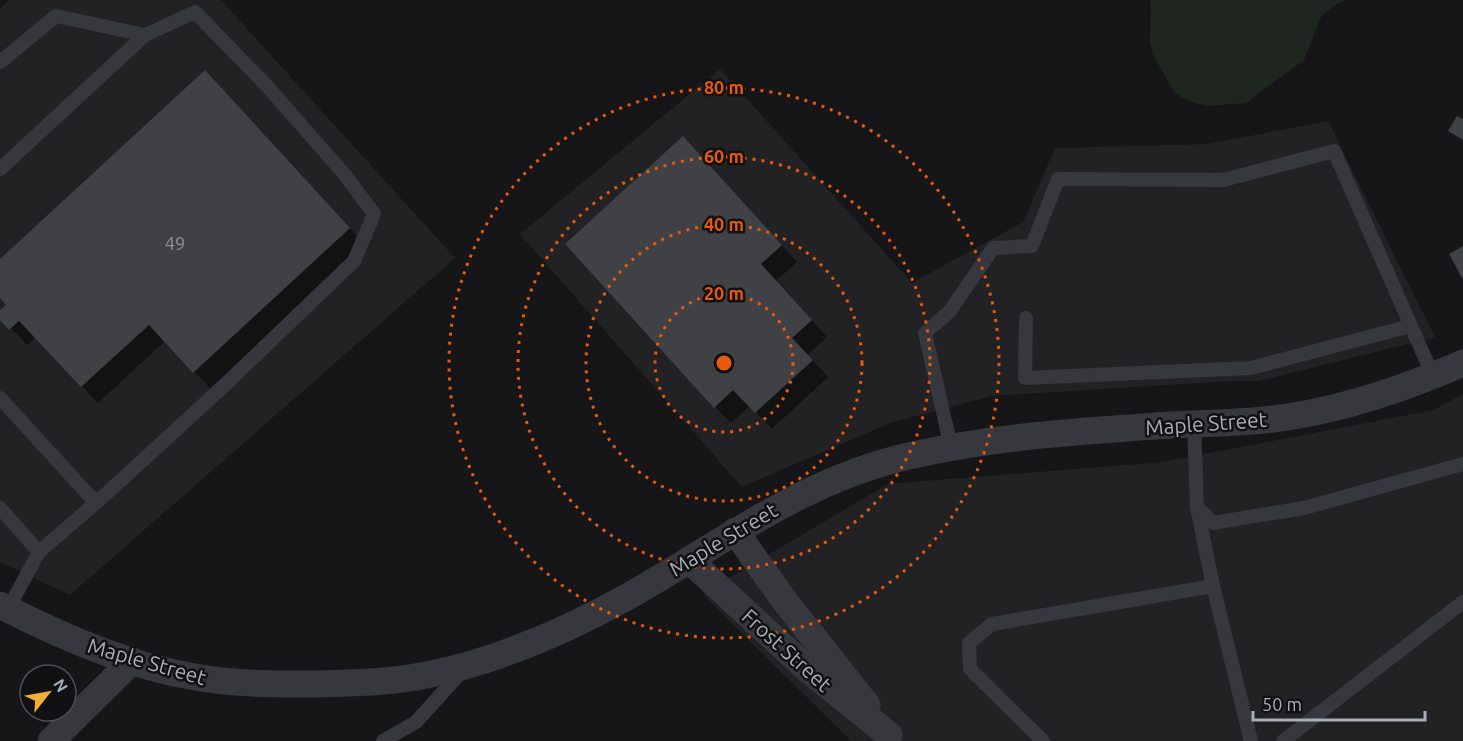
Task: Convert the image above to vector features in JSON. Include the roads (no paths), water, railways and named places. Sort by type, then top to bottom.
[{"type":"street","name":"Maple Street","points":[[4,607],[64,636],[132,661],[194,677],[272,684],[387,681],[424,676],[508,653],[590,617],[783,504],[844,476],[876,465],[907,456],[1005,438],[1301,415],[1380,395],[1463,363]]},
{"type":"street","name":"Frost Street","points":[[735,531],[784,600],[891,738]]},
{"type":"street","name":"Frost Street","points":[[689,560],[806,668],[891,738]]},
{"type":"street","points":[[51,741],[132,661]]},
{"type":"lane","points":[[0,169],[145,35],[195,12],[291,112],[345,174],[374,214],[354,261],[227,383],[39,552],[4,607]]},
{"type":"lane","points":[[0,62],[56,16],[145,35]]},
{"type":"lane","points":[[951,447],[925,333],[950,311],[993,248],[1032,246],[1058,179],[1223,180],[1334,151],[1433,376]]},
{"type":"lane","points":[[1026,318],[1025,378],[1251,368],[1410,326]]},
{"type":"lane","points":[[0,398],[96,503]]},
{"type":"lane","points":[[1194,424],[1197,507],[1213,586],[1251,741]]},
{"type":"lane","points":[[1197,507],[1213,523],[1304,508],[1463,464]]},
{"type":"lane","points":[[0,508],[39,552]]},
{"type":"lane","points":[[1043,741],[970,669],[969,643],[992,624],[1213,586]]},
{"type":"lane","points":[[1283,741],[1463,602]]},
{"type":"lane","points":[[383,741],[416,722],[466,666]]}]
